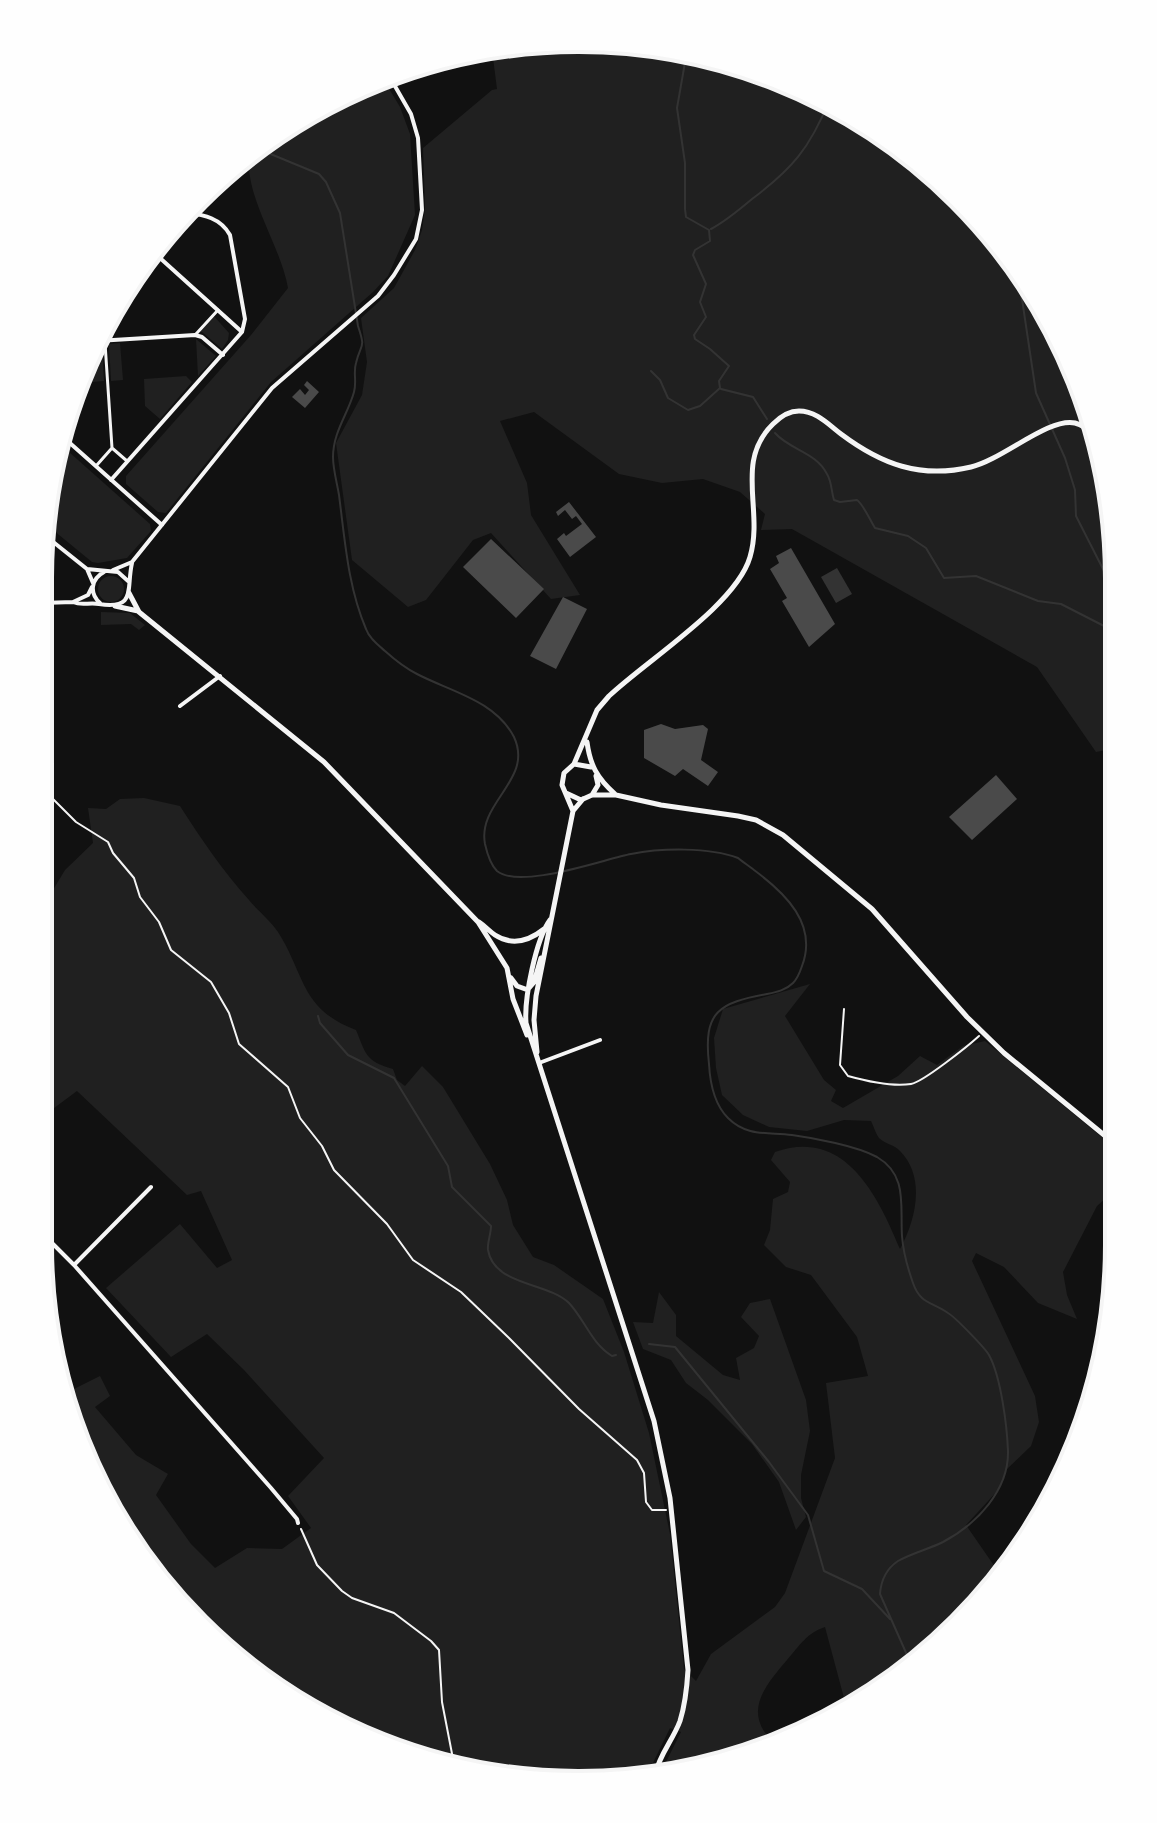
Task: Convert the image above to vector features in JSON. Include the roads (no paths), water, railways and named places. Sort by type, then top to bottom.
[{"type":"street","points":[[52,603],[73,602],[85,597],[98,575],[132,562],[272,388],[391,281],[421,226],[422,210],[416,124],[394,85]]},
{"type":"street","points":[[111,480],[242,332],[245,319],[230,235],[223,225],[212,218],[198,215]]},
{"type":"street","points":[[161,259],[242,332]]},
{"type":"street","points":[[195,335],[218,310]]},
{"type":"street","points":[[109,340],[195,335],[202,337],[223,355]]},
{"type":"street","points":[[96,467],[112,448],[105,347]]},
{"type":"street","points":[[538,1060],[534,1020],[544,952],[573,811],[562,779],[564,773],[574,764],[597,710],[609,696],[720,603],[737,583],[747,565],[754,539],[755,507],[751,475],[753,454],[763,435],[785,414],[810,413],[880,460],[902,467],[938,471],[992,462],[1056,424],[1065,422],[1082,426]]},
{"type":"street","points":[[70,443],[162,525]]},
{"type":"street","points":[[112,448],[128,462]]},
{"type":"street","points":[[53,542],[87,569],[94,596],[101,604]]},
{"type":"street","points":[[132,562],[129,593],[139,612],[342,780],[478,922],[494,935],[513,941],[531,939],[550,920]]},
{"type":"street","points":[[87,569],[107,571]]},
{"type":"street","points":[[113,570],[125,576],[129,584]]},
{"type":"street","points":[[115,606],[124,602],[129,593]]},
{"type":"street","points":[[73,602],[139,612]]},
{"type":"street","points":[[180,706],[220,676]]},
{"type":"street","points":[[586,739],[591,767],[616,795]]},
{"type":"street","points":[[574,764],[591,767]]},
{"type":"street","points":[[592,795],[598,785],[596,775]]},
{"type":"street","points":[[566,793],[575,799],[616,795],[738,816],[756,820],[783,835],[872,909],[982,1032],[1105,1136]]},
{"type":"street","points":[[573,811],[583,799]]},
{"type":"street","points":[[478,922],[510,977],[517,986],[528,990]]},
{"type":"street","points":[[530,1040],[525,1012],[544,929]]},
{"type":"street","points":[[528,990],[534,982],[544,952]]},
{"type":"street","points":[[510,977],[513,999],[538,1060],[647,1397],[662,1458],[671,1510],[688,1670],[679,1721],[659,1764]]},
{"type":"street","points":[[538,1060],[600,1040]]},
{"type":"street","points":[[74,1265],[151,1187]]},
{"type":"street","points":[[52,1243],[271,1488],[298,1523]]},
{"type":"waterway","points":[[651,371],[660,380],[668,398],[688,410],[700,406],[720,388],[719,381],[729,366],[694,335],[706,317],[700,302],[706,284],[693,255],[695,250],[710,241],[709,230],[686,217],[685,163],[677,108],[685,63]]},
{"type":"waterway","points":[[711,229],[789,167],[807,145],[824,113]]},
{"type":"waterway","points":[[269,153],[319,174],[340,213],[362,343],[355,366],[354,392],[335,439],[333,462],[351,580],[367,632],[408,669],[483,705],[506,724],[514,737],[518,752],[517,766],[485,829],[485,844],[493,866],[508,876],[524,877],[562,872],[643,852],[699,850],[738,858],[777,889],[802,923],[806,937],[802,966],[796,979],[787,987],[737,1001],[718,1012],[712,1021],[708,1046],[710,1078],[716,1100],[728,1118],[743,1128],[835,1143],[869,1153],[887,1164],[898,1182],[903,1247],[916,1290],[923,1299],[963,1326],[986,1351],[993,1364],[1003,1402],[1008,1451],[1007,1465],[997,1492],[968,1526],[943,1542],[898,1561],[887,1571],[882,1584],[880,1594],[907,1655]]},
{"type":"waterway","points":[[1021,293],[1036,393],[1065,458],[1075,490],[1076,516],[1105,575]]},
{"type":"waterway","points":[[721,389],[753,397],[767,419]]},
{"type":"waterway","points":[[775,433],[822,467],[830,480],[834,500],[857,500],[875,528],[908,536],[926,548],[944,578],[976,576],[1038,601],[1061,604],[1105,626]]},
{"type":"waterway","points":[[318,1016],[320,1023],[348,1055],[394,1078],[448,1166],[452,1187],[491,1226],[488,1250],[492,1262],[511,1277],[560,1296],[575,1310],[599,1345],[612,1356],[616,1355]]},
{"type":"waterway","points":[[649,1344],[675,1347],[769,1462],[808,1515],[824,1571],[862,1589],[890,1619]]}]
